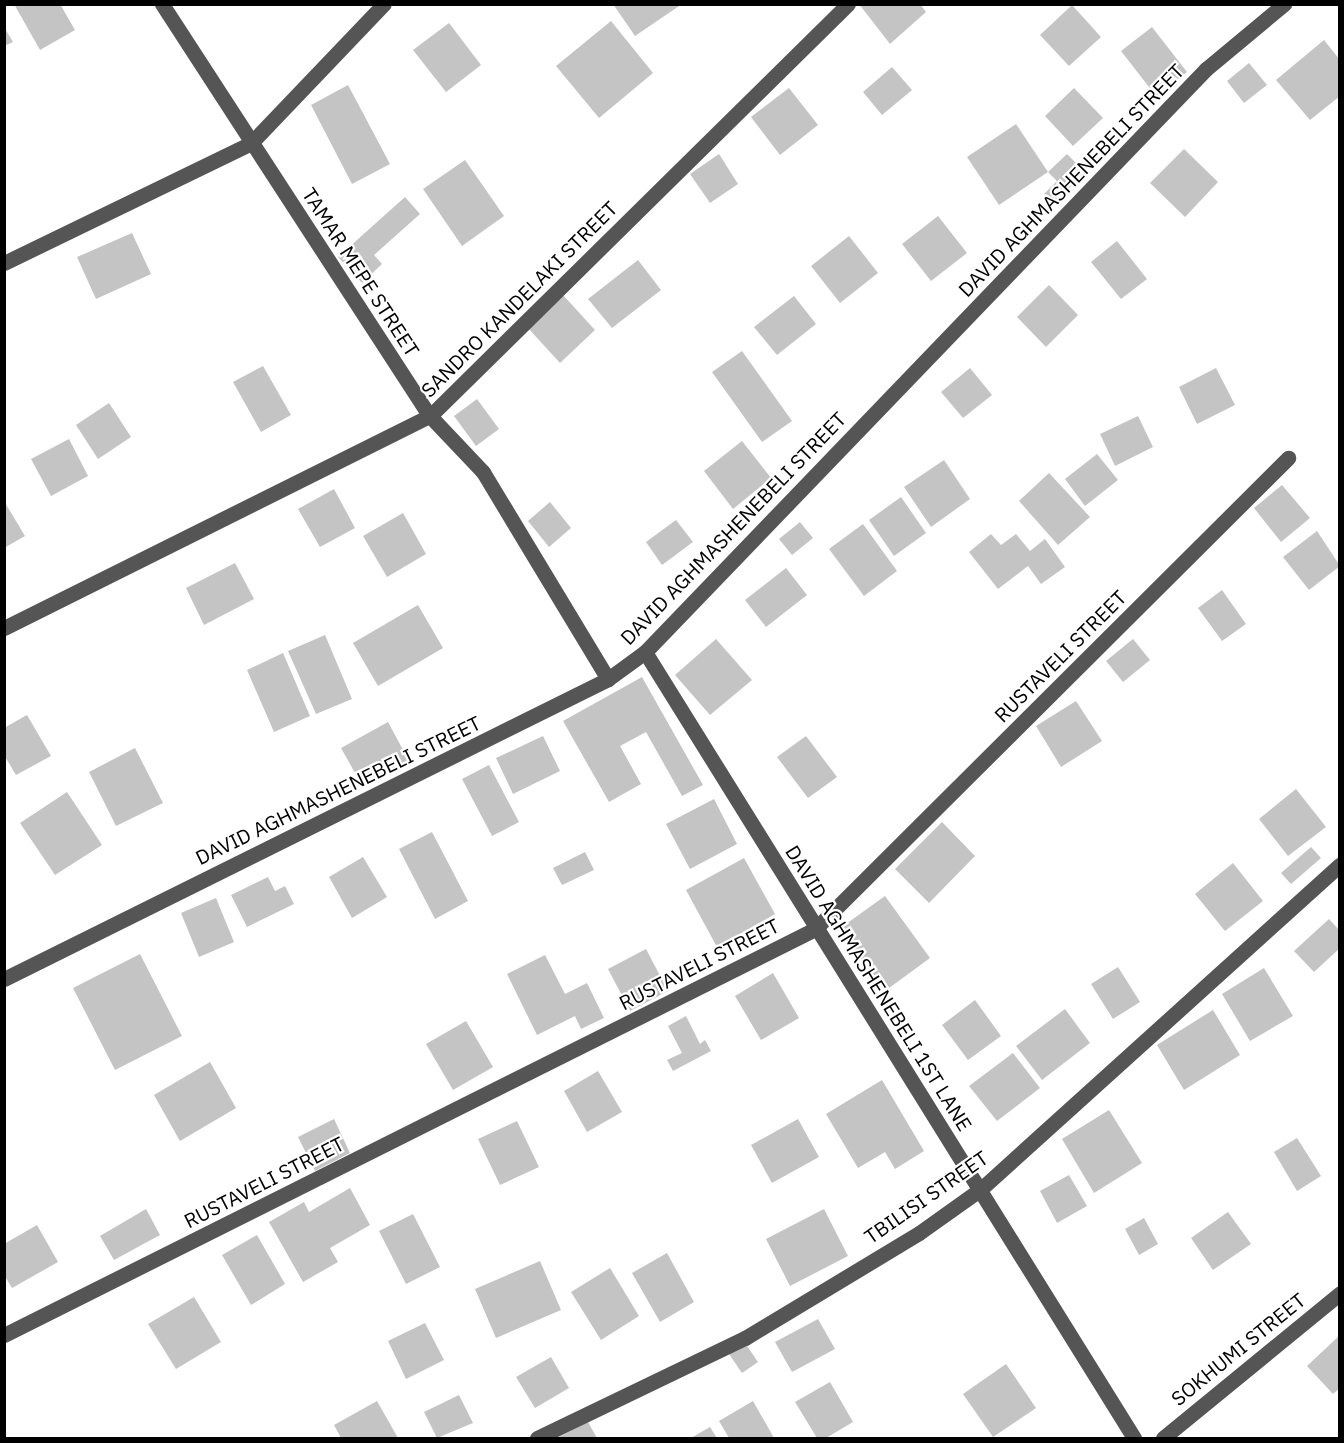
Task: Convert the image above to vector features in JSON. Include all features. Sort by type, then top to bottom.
[{"type":"street","name":"TAMAR MEPE STREET","points":[[162,4],[430,416],[483,472],[608,679]]},
{"type":"street","points":[[4,263],[251,142],[384,4]]},
{"type":"street","name":"SANDRO KANDELAKI STREET","points":[[4,628],[430,416],[848,4]]},
{"type":"street","name":"DAVID AGHMASHENEBELI STREET","points":[[4,979],[608,679],[645,652],[1206,69],[1284,4]]},
{"type":"street","name":"RUSTAVELI STREET","points":[[4,1335],[815,929],[1288,459]]},
{"type":"street","name":"DAVID AGHMASHENEBELI 1ST LANE","points":[[645,652],[815,929],[982,1188],[1134,1438]]},
{"type":"street","name":"TBILISI STREET","points":[[537,1438],[745,1338],[919,1233],[982,1188],[1340,865]]},
{"type":"street","name":"SOKHUMI STREET","points":[[1163,1438],[1340,1293]]},
{"type":"building","points":[[14,4],[60,4],[75,30],[40,50]]},
{"type":"building","points":[[613,4],[682,4],[635,36]]},
{"type":"building","points":[[859,4],[920,4],[926,12],[890,44]]},
{"type":"building","points":[[1072,5],[1101,37],[1069,66],[1040,35]]},
{"type":"building","points":[[611,21],[653,73],[599,118],[556,66]]},
{"type":"building","points":[[449,23],[481,65],[446,92],[413,50]]},
{"type":"building","points":[[4,27],[13,42],[4,46]]},
{"type":"building","points":[[1152,27],[1187,72],[1156,96],[1121,51]]},
{"type":"building","points":[[1324,40],[1340,60],[1340,96],[1310,120],[1276,80]]},
{"type":"building","points":[[1249,63],[1267,85],[1244,103],[1227,81]]},
{"type":"building","points":[[892,67],[912,90],[882,115],[863,92]]},
{"type":"building","points":[[348,85],[390,164],[352,184],[311,105]]},
{"type":"building","points":[[789,88],[818,125],[780,155],[751,117]]},
{"type":"building","points":[[1074,88],[1103,118],[1073,146],[1045,116]]},
{"type":"building","points":[[1016,124],[1048,172],[999,205],[967,157]]},
{"type":"building","points":[[1184,149],[1218,182],[1185,217],[1150,183]]},
{"type":"building","points":[[719,154],[738,184],[710,203],[690,174]]},
{"type":"building","points":[[1067,154],[1085,172],[1053,204],[1044,194],[1057,181],[1048,172]]},
{"type":"building","points":[[465,160],[504,216],[462,246],[423,189]]},
{"type":"building","points":[[405,197],[420,214],[374,255],[382,264],[362,283],[338,257]]},
{"type":"building","points":[[938,216],[967,253],[931,281],[902,244]]},
{"type":"building","points":[[132,233],[151,274],[96,299],[77,257]]},
{"type":"building","points":[[849,236],[878,273],[840,303],[811,266]]},
{"type":"building","points":[[1117,241],[1147,279],[1121,299],[1091,262]]},
{"type":"building","points":[[638,260],[661,290],[612,328],[588,299]]},
{"type":"building","points":[[1049,285],[1078,315],[1046,347],[1017,317]]},
{"type":"building","points":[[563,295],[595,330],[560,363],[528,328]]},
{"type":"building","points":[[794,296],[816,324],[777,355],[754,327]]},
{"type":"building","points":[[742,351],[792,421],[762,442],[712,372]]},
{"type":"building","points":[[263,366],[291,415],[261,432],[233,382]]},
{"type":"building","points":[[970,368],[992,395],[963,418],[941,392]]},
{"type":"building","points":[[1216,368],[1235,405],[1197,424],[1179,387]]},
{"type":"building","points":[[477,399],[499,429],[476,446],[454,416]]},
{"type":"building","points":[[109,403],[131,437],[98,459],[76,425]]},
{"type":"building","points":[[1138,416],[1153,447],[1115,466],[1100,434]]},
{"type":"building","points":[[69,439],[88,476],[51,496],[31,459]]},
{"type":"building","points":[[742,441],[771,478],[733,509],[704,471]]},
{"type":"building","points":[[1097,454],[1118,480],[1085,506],[1065,479]]},
{"type":"building","points":[[944,460],[970,499],[931,527],[904,487]]},
{"type":"building","points":[[1049,473],[1090,517],[1058,545],[1019,501]]},
{"type":"building","points":[[1282,485],[1310,518],[1281,542],[1254,508]]},
{"type":"building","points":[[334,489],[355,528],[320,547],[298,509]]},
{"type":"building","points":[[901,497],[926,533],[894,556],[869,520]]},
{"type":"building","points":[[4,501],[25,536],[4,548]]},
{"type":"building","points":[[550,502],[571,528],[549,547],[528,521]]},
{"type":"building","points":[[403,513],[426,554],[387,577],[363,536]]},
{"type":"building","points":[[676,520],[693,542],[662,565],[646,542]]},
{"type":"building","points":[[800,522],[813,538],[792,555],[779,539]]},
{"type":"building","points":[[863,524],[897,571],[864,596],[829,549]]},
{"type":"building","points":[[1317,531],[1340,566],[1309,590],[1283,557]]},
{"type":"building","points":[[991,534],[1001,545],[1016,534],[1030,551],[1045,539],[1065,567],[1041,584],[1028,566],[998,589],[969,552]]},
{"type":"building","points":[[235,563],[254,599],[204,625],[186,588]]},
{"type":"building","points":[[786,568],[807,595],[766,627],[745,600]]},
{"type":"building","points":[[1222,590],[1246,624],[1222,641],[1198,608]]},
{"type":"building","points":[[418,605],[443,648],[378,686],[353,643]]},
{"type":"building","points":[[325,635],[352,699],[316,714],[288,651]]},
{"type":"building","points":[[716,639],[752,680],[710,715],[675,675]]},
{"type":"building","points":[[1133,639],[1150,660],[1123,682],[1106,661]]},
{"type":"building","points":[[283,653],[310,716],[274,732],[247,670]]},
{"type":"building","points":[[642,677],[703,785],[682,796],[646,732],[620,746],[641,784],[609,802],[563,721]]},
{"type":"building","points":[[1076,701],[1102,741],[1061,767],[1036,726]]},
{"type":"building","points":[[27,715],[51,756],[16,775],[4,755],[4,728]]},
{"type":"building","points":[[388,722],[409,761],[363,787],[341,748]]},
{"type":"building","points":[[543,736],[560,771],[513,794],[496,758]]},
{"type":"building","points":[[806,736],[837,777],[808,798],[777,757]]},
{"type":"building","points":[[135,748],[163,803],[116,826],[89,772]]},
{"type":"building","points":[[489,765],[519,822],[492,836],[462,779]]},
{"type":"building","points":[[1296,789],[1326,827],[1288,856],[1259,819]]},
{"type":"building","points":[[67,792],[102,845],[55,875],[20,823]]},
{"type":"building","points":[[714,799],[737,844],[690,869],[666,824]]},
{"type":"building","points":[[942,822],[975,856],[929,903],[895,869]]},
{"type":"building","points":[[432,832],[468,901],[435,919],[399,849]]},
{"type":"building","points":[[1311,847],[1321,858],[1291,884],[1281,873]]},
{"type":"building","points":[[585,852],[594,870],[562,885],[553,868]]},
{"type":"building","points":[[363,857],[387,897],[352,918],[329,877]]},
{"type":"building","points":[[744,858],[775,914],[717,947],[686,890]]},
{"type":"building","points":[[1233,863],[1263,901],[1225,931],[1195,894]]},
{"type":"building","points":[[268,877],[275,891],[285,886],[294,904],[247,927],[231,895]]},
{"type":"building","points":[[885,896],[930,958],[885,991],[839,929]]},
{"type":"building","points":[[216,898],[234,942],[199,957],[181,913]]},
{"type":"building","points":[[1329,919],[1340,931],[1340,948],[1314,972],[1294,951]]},
{"type":"building","points":[[646,949],[668,991],[630,1011],[608,969]]},
{"type":"building","points":[[140,954],[182,1036],[115,1070],[73,988]]},
{"type":"building","points":[[545,955],[565,994],[587,983],[604,1018],[581,1029],[575,1016],[537,1035],[507,974]]},
{"type":"building","points":[[1118,967],[1140,1002],[1113,1019],[1091,984]]},
{"type":"building","points":[[1264,968],[1293,1016],[1250,1041],[1222,994]]},
{"type":"building","points":[[773,973],[799,1018],[761,1040],[735,996]]},
{"type":"building","points":[[975,1000],[1001,1036],[968,1060],[942,1025]]},
{"type":"building","points":[[1065,1009],[1090,1043],[1042,1080],[1016,1046]]},
{"type":"building","points":[[1213,1010],[1240,1055],[1184,1090],[1157,1045]]},
{"type":"building","points":[[686,1016],[700,1044],[705,1040],[711,1051],[673,1071],[667,1060],[682,1053],[668,1026]]},
{"type":"building","points":[[466,1021],[493,1067],[453,1090],[426,1044]]},
{"type":"building","points":[[1013,1053],[1040,1088],[997,1121],[969,1086]]},
{"type":"building","points":[[210,1062],[236,1108],[180,1141],[154,1095]]},
{"type":"building","points":[[598,1071],[622,1112],[587,1132],[564,1091]]},
{"type":"building","points":[[882,1080],[924,1151],[895,1169],[885,1152],[858,1168],[826,1114]]},
{"type":"building","points":[[1109,1110],[1142,1163],[1094,1193],[1062,1139]]},
{"type":"building","points":[[334,1119],[350,1153],[315,1171],[298,1137]]},
{"type":"building","points":[[798,1119],[819,1157],[772,1183],[751,1145]]},
{"type":"building","points":[[517,1121],[539,1167],[500,1185],[478,1139]]},
{"type":"building","points":[[1297,1138],[1321,1176],[1297,1191],[1274,1152]]},
{"type":"building","points":[[1069,1175],[1087,1206],[1057,1223],[1040,1191]]},
{"type":"building","points":[[350,1188],[370,1225],[330,1248],[338,1262],[303,1282],[269,1222],[304,1202],[309,1212]]},
{"type":"building","points":[[146,1209],[160,1235],[114,1260],[100,1236]]},
{"type":"building","points":[[824,1209],[848,1256],[790,1286],[766,1239]]},
{"type":"building","points":[[1228,1212],[1251,1244],[1213,1270],[1191,1238]]},
{"type":"building","points":[[413,1214],[440,1267],[406,1284],[379,1231]]},
{"type":"building","points":[[1144,1218],[1158,1244],[1139,1255],[1125,1229]]},
{"type":"building","points":[[37,1225],[58,1262],[12,1288],[4,1275],[4,1244]]},
{"type":"building","points":[[257,1235],[285,1284],[251,1305],[222,1255]]},
{"type":"building","points":[[667,1253],[694,1302],[660,1322],[632,1273]]},
{"type":"building","points":[[540,1261],[561,1310],[496,1338],[475,1289]]},
{"type":"building","points":[[610,1268],[639,1316],[601,1340],[571,1292]]},
{"type":"building","points":[[194,1297],[221,1342],[176,1369],[148,1324]]},
{"type":"building","points":[[818,1319],[835,1349],[792,1372],[775,1342]]},
{"type":"building","points":[[425,1323],[444,1360],[406,1379],[388,1341]]},
{"type":"building","points":[[1340,1335],[1340,1388],[1333,1394],[1307,1366]]},
{"type":"building","points":[[743,1340],[758,1362],[742,1373],[727,1351]]},
{"type":"building","points":[[551,1357],[569,1388],[535,1408],[516,1377]]},
{"type":"building","points":[[1006,1364],[1036,1408],[993,1437],[963,1394]]},
{"type":"building","points":[[830,1382],[853,1422],[826,1438],[817,1438],[795,1402]]},
{"type":"building","points":[[459,1395],[473,1423],[437,1438],[424,1412]]},
{"type":"building","points":[[377,1401],[398,1438],[341,1438],[334,1425]]},
{"type":"building","points":[[753,1401],[774,1438],[729,1438],[719,1421]]},
{"type":"building","points":[[588,1422],[597,1438],[557,1438]]},
{"type":"building","points":[[710,1427],[717,1438],[691,1438]]}]
